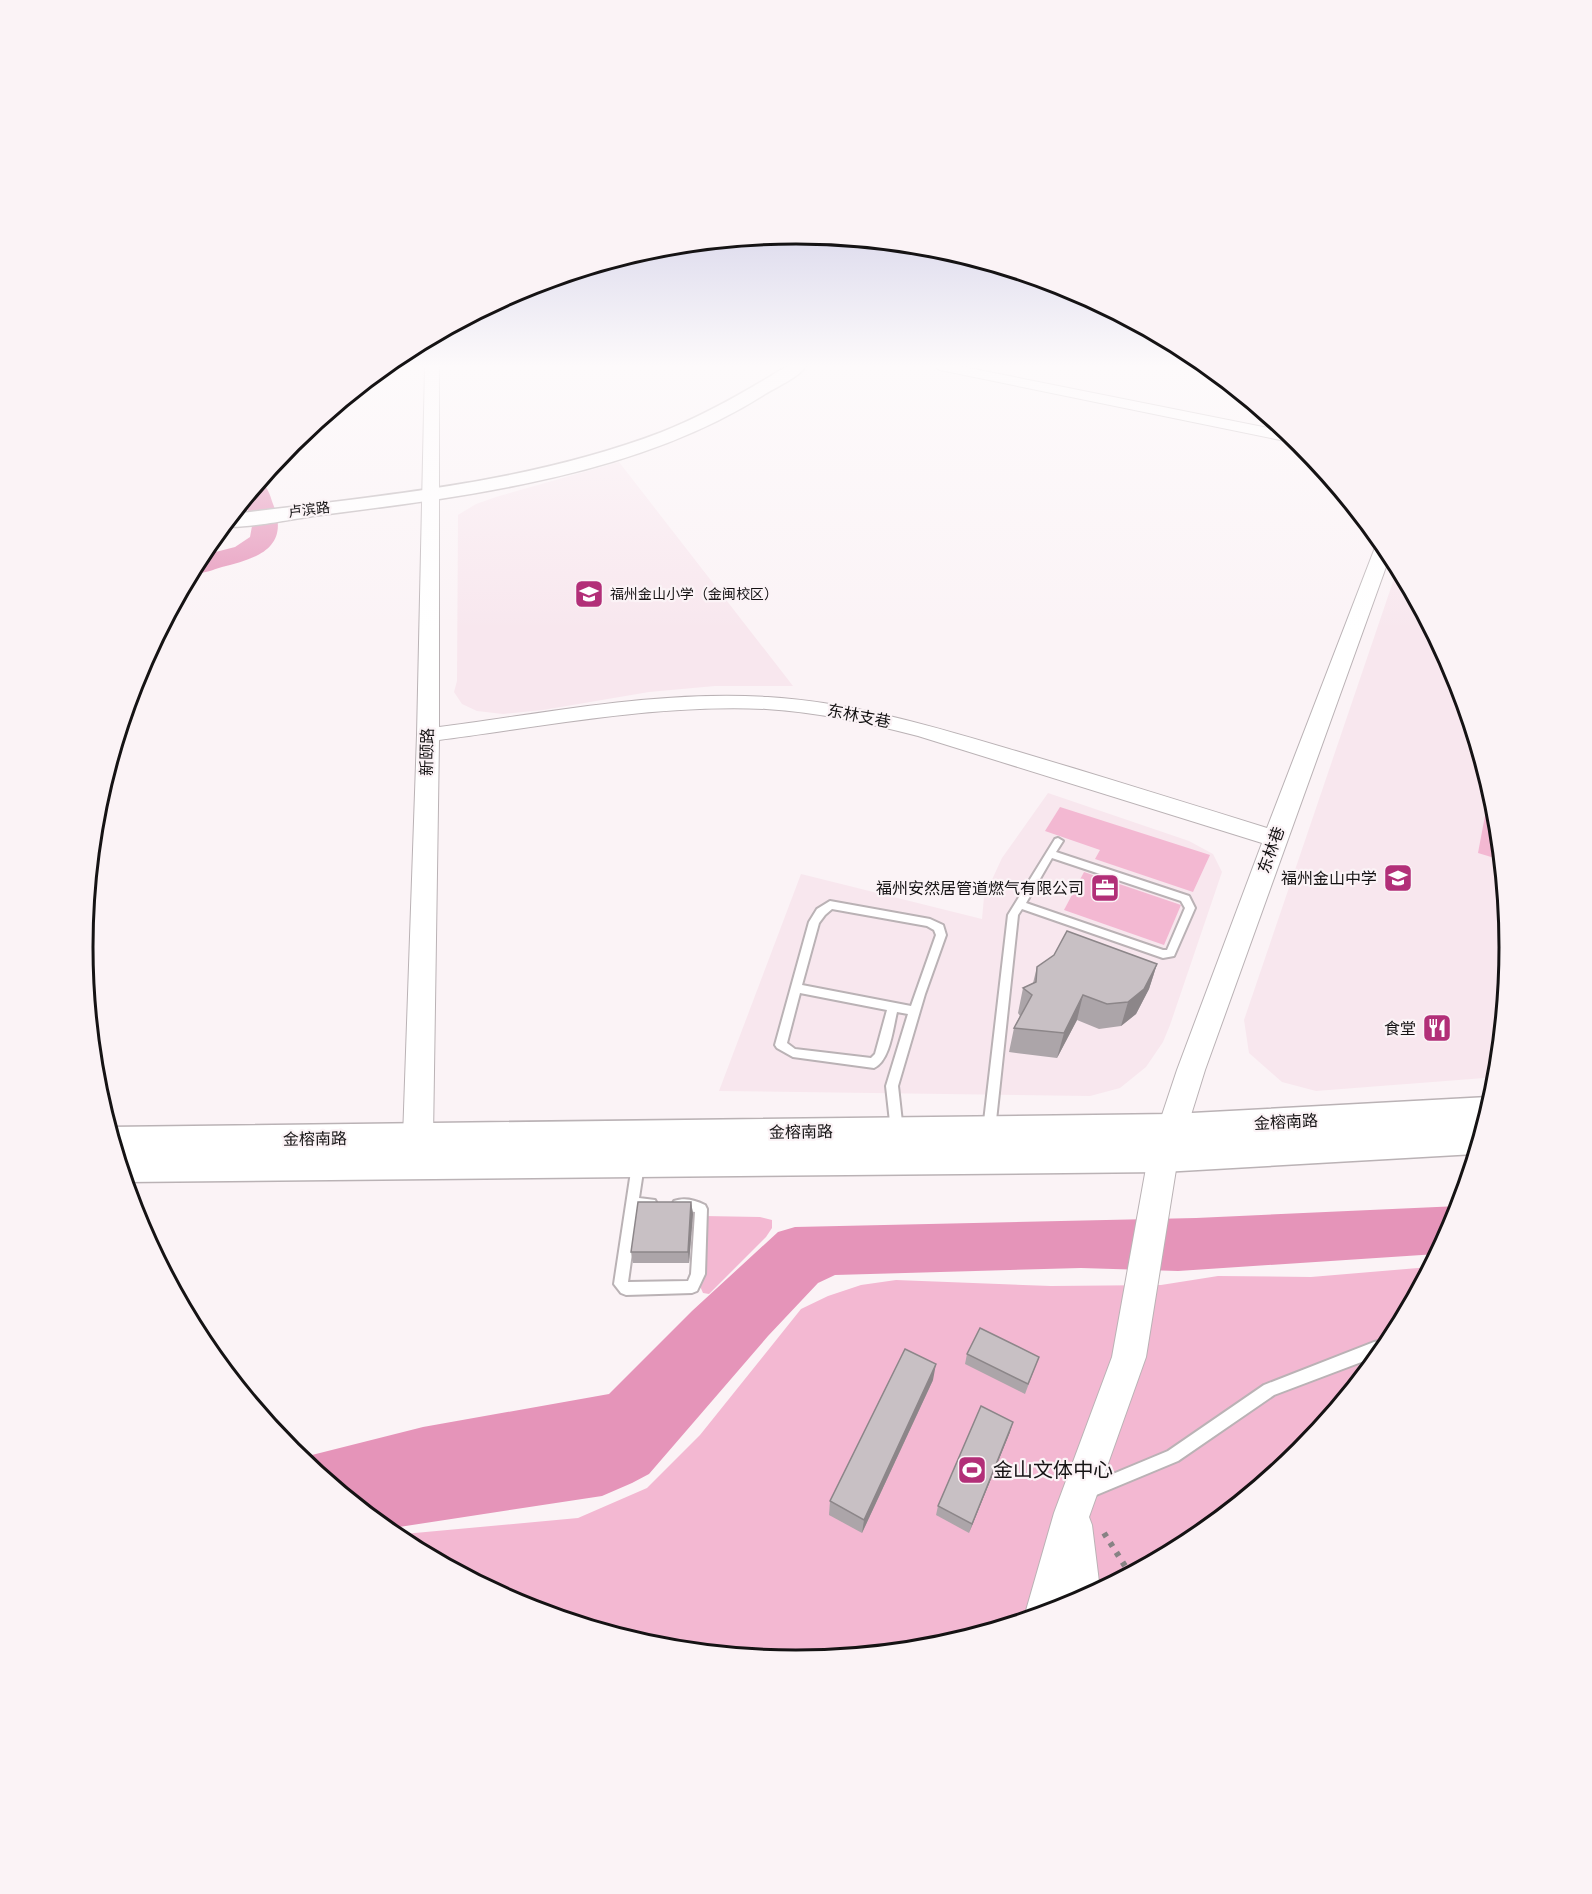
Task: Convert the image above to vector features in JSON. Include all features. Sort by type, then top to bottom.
[{"type":"main road","points":[[430,492],[578,454]]},
{"type":"main road","name":"卢滨路","points":[[240,517],[430,492],[533,475],[605,454]]},
{"type":"main road","name":"金榕南路","points":[[120,1140],[989,1130],[1168,1143],[1479,1112]]},
{"type":"main road","name":"金榕南路","points":[[128,1167],[638,1162],[1168,1143],[1472,1139]]},
{"type":"street","name":"新颐路","points":[[418,1138],[428,735],[431,454]]},
{"type":"street","name":"东林巷","points":[[1047,1603],[1076,1504],[1129,1358],[1168,1143],[1191,1070],[1381,556]]},
{"type":"street","name":"东林支巷","points":[[428,735],[680,704],[748,702],[814,707],[884,720],[1275,839]]},
{"type":"street","points":[[1076,1504],[1081,1589]]},
{"type":"lane","points":[[989,1130],[1013,915],[1058,841]]},
{"type":"lane","points":[[1019,904],[1163,954],[1170,952],[1190,908],[1185,899],[1050,854]]},
{"type":"lane","points":[[893,1007],[880,1056],[874,1063],[793,1053],[781,1045],[814,922],[830,905],[930,923],[939,928],[941,935],[914,1011],[892,1086],[897,1131]]},
{"type":"lane","points":[[796,988],[914,1011]]},
{"type":"lane","points":[[632,1204],[692,1205],[701,1209],[698,1274],[692,1287],[626,1289],[621,1284],[632,1204],[638,1162]]},
{"type":"lane","points":[[1076,1504],[1173,1456],[1269,1390],[1373,1350]]},
{"type":"shaded area","name":"福州金山小学（金闽校区）","points":[[619,462],[793,686],[715,686],[649,692],[543,710],[503,714],[477,711],[462,704],[454,692],[457,681],[458,515],[476,504],[496,497]]},
{"type":"shaded area","name":"福州金山中学","points":[[1394,578],[1427,636],[1462,721],[1485,810],[1493,855],[1499,947],[1493,1039],[1486,1078],[1316,1091],[1282,1082],[1249,1053],[1244,1020]]},
{"type":"shaded area","points":[[1048,793],[1189,841],[1213,854],[1222,872],[1170,1025],[1163,1042],[1146,1067],[1120,1088],[1090,1096],[719,1091],[801,874],[982,919],[984,897],[1002,858]]},
{"type":"shaded area","points":[[1060,807],[1210,855],[1193,892],[1095,859],[1100,850],[1045,831]]},
{"type":"shaded area","points":[[1486,813],[1493,858],[1478,853]]},
{"type":"shaded area","points":[[1084,872],[1181,905],[1164,945],[1064,910]]},
{"type":"shaded area","points":[[1449,1206],[1428,1255],[1178,1271],[1081,1268],[835,1275],[818,1283],[768,1336],[649,1474],[602,1496],[398,1527],[332,1476],[311,1455],[423,1427],[609,1394],[692,1311],[778,1232],[795,1227],[1196,1218]]},
{"type":"shaded area","points":[[704,1216],[760,1217],[772,1220],[772,1228],[766,1237],[709,1294],[703,1293],[699,1284]]},
{"type":"shaded area","name":"金山文体中心","points":[[1422,1268],[1381,1338],[1354,1375],[1325,1411],[1260,1476],[1187,1532],[1107,1578],[1022,1613],[978,1626],[888,1644],[842,1648],[796,1650],[704,1644],[614,1626],[570,1613],[485,1578],[408,1534],[578,1518],[647,1488],[700,1435],[801,1309],[828,1296],[861,1285],[896,1280],[1051,1286],[1161,1285],[1218,1276],[1311,1277]]},
{"type":"building","points":[[1067,931],[1157,964],[1144,989],[1128,1002],[1107,1004],[1083,995],[1064,1033],[1014,1028],[1032,995],[1023,988],[1036,982],[1037,967],[1054,955]]},
{"type":"building","points":[[638,1202],[691,1202],[688,1252],[631,1252]]},
{"type":"building","points":[[980,1328],[1039,1357],[1028,1384],[967,1354]]},
{"type":"building","points":[[905,1349],[936,1364],[864,1520],[830,1501]]},
{"type":"building","points":[[981,1406],[1013,1422],[972,1524],[938,1506]]},
{"type":"waterway","points":[[207,563],[244,553],[256,546],[263,538],[265,526],[257,496]]},
{"type":"place","name":"福州金山小学（金闽校区）","points":[[589,594]]},
{"type":"place","name":"福州金山中学","points":[[1398,878]]},
{"type":"place","name":"福州安然居管道燃气有限公司","points":[[1105,888]]},
{"type":"place","name":"食堂","points":[[1437,1028]]},
{"type":"place","name":"金山文体中心","points":[[972,1470]]}]
